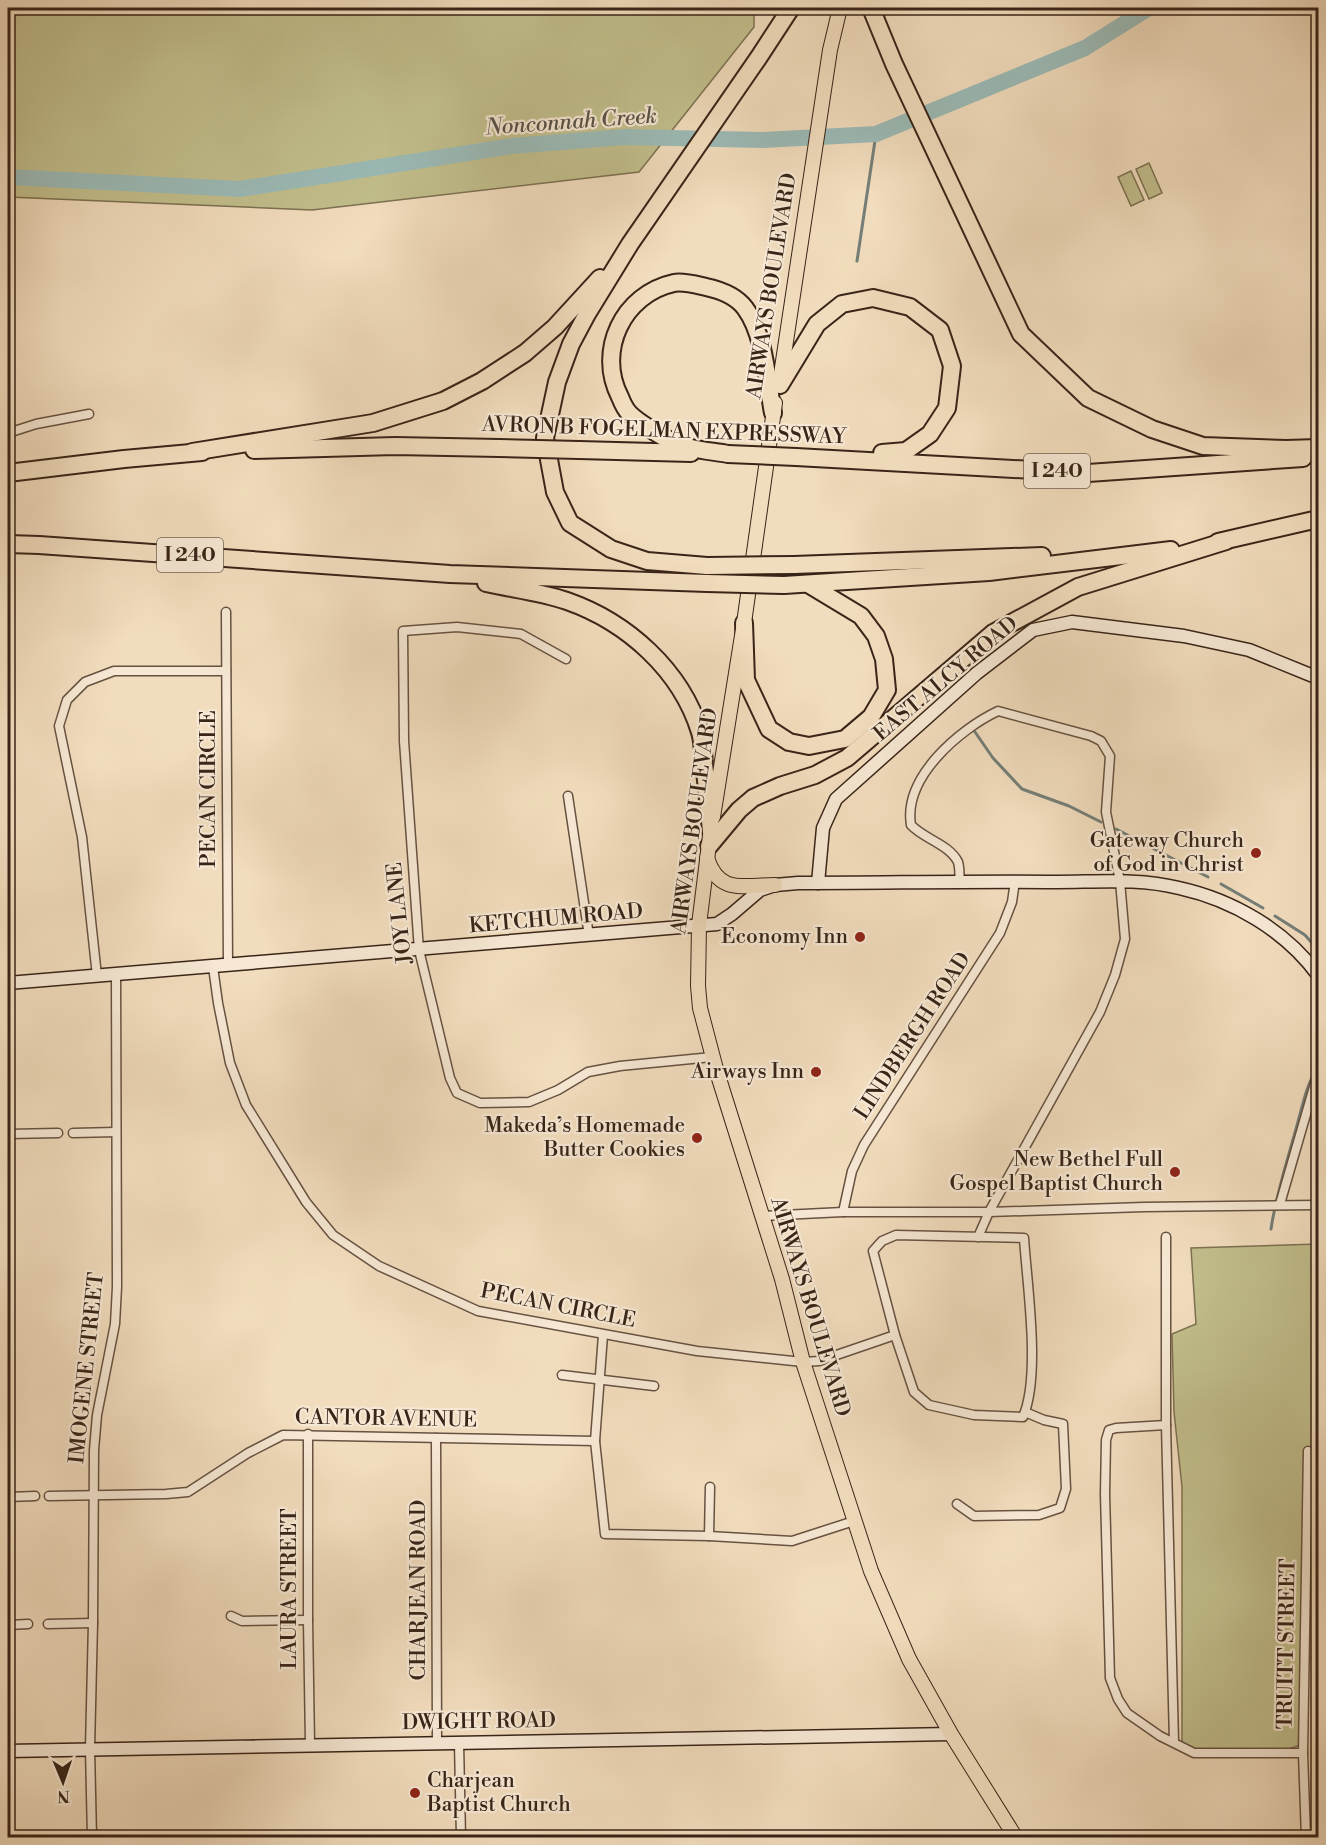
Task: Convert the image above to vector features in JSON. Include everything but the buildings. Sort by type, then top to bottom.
[{"type":"highway","points":[[791,8],[634,238],[571,344],[557,382],[545,438],[555,492],[570,523],[610,549],[647,561],[707,566],[1046,556],[1114,557]]},
{"type":"highway","points":[[871,8],[894,64],[968,225],[1021,334],[1088,398],[1152,429],[1203,446],[1318,448]]},
{"type":"highway","points":[[192,453],[305,432],[373,423],[442,401],[482,381],[525,353],[568,315],[634,238]]},
{"type":"highway","points":[[728,454],[676,444],[628,412],[614,385],[610,360],[614,338],[621,320],[635,304],[653,291],[675,283],[699,285],[723,291],[744,307],[757,329],[773,413]]},
{"type":"highway","points":[[780,385],[817,324],[842,304],[873,298],[910,307],[940,330],[952,366],[951,388],[947,408],[930,434],[906,451],[830,459]]},
{"type":"highway","name":"AVRON B FOGELMAN EXPRESSWAY","points":[[8,473],[192,453],[394,446],[728,454],[1088,473],[1281,461],[1318,456]]},
{"type":"highway","name":"I 240","points":[[8,544],[51,545],[450,574],[784,585],[989,572],[1114,557],[1226,541],[1318,519]]},
{"type":"highway","points":[[709,845],[739,810],[753,798],[780,786],[815,775],[847,758],[993,633],[1078,587],[1226,541]]},
{"type":"highway","points":[[450,574],[502,587],[535,592],[589,610],[610,621],[658,661],[691,706],[701,734],[709,845]]},
{"type":"highway","points":[[744,623],[746,680],[769,729],[789,741],[809,746],[845,739],[871,717],[886,690],[884,659],[876,636],[861,616],[808,584]]},
{"type":"main road","points":[[830,8],[830,50]]},
{"type":"main road","name":"AIRWAYS BOULEVARD","points":[[840,8],[827,66],[709,845],[699,925],[698,994],[712,1057],[782,1279],[803,1362],[871,1571],[909,1659],[951,1734],[1016,1838]]},
{"type":"main road","points":[[709,845],[717,879],[728,885],[775,885]]},
{"type":"street","points":[[8,433],[36,424],[89,414]]},
{"type":"street","name":"PECAN CIRCLE","points":[[226,612],[228,966]]},
{"type":"street","name":"EAST ALCY ROAD","points":[[818,883],[823,828],[836,799],[977,673],[1033,630],[1072,622],[1184,636],[1250,650],[1318,678]]},
{"type":"street","name":"JOY LANE","points":[[566,659],[521,634],[457,627],[403,631],[404,741],[418,950],[450,1078],[457,1093],[480,1103],[529,1102],[558,1090],[588,1072],[620,1066],[712,1057]]},
{"type":"street","points":[[97,976],[82,837],[59,726],[67,700],[85,682],[114,671],[226,671]]},
{"type":"street","points":[[960,882],[957,860],[943,847],[911,825],[911,809],[916,792],[924,774],[935,759],[953,741],[979,721],[998,711],[1091,736],[1101,741],[1106,747],[1110,763],[1106,812],[1120,881],[1125,939],[1100,1012],[989,1212],[978,1237]]},
{"type":"street","points":[[568,796],[589,936]]},
{"type":"street","name":"KETCHUM ROAD","points":[[8,983],[717,924],[760,890],[775,885],[1015,881],[1120,881],[1179,888],[1222,902],[1280,934],[1307,960],[1318,975]]},
{"type":"street","name":"LINDBERGH ROAD","points":[[843,1212],[852,1172],[864,1145],[1000,933],[1012,902],[1015,881]]},
{"type":"street","name":"PECAN CIRCLE","points":[[213,967],[230,1063],[246,1105],[306,1202],[333,1235],[379,1266],[478,1311],[697,1351],[803,1362],[819,1361],[895,1335]]},
{"type":"street","name":"IMOGENE STREET","points":[[92,1838],[90,1748],[94,1450],[97,1415],[112,1346],[117,1306],[116,974]]},
{"type":"street","points":[[1276,1204],[1318,1073]]},
{"type":"street","points":[[73,1133],[116,1132]]},
{"type":"street","points":[[8,1134],[58,1133]]},
{"type":"street","points":[[761,1216],[843,1212],[989,1212],[1276,1204],[1318,1205]]},
{"type":"street","points":[[896,1235],[978,1237],[1024,1238],[1032,1363],[1023,1417],[974,1415],[929,1405],[914,1392],[895,1335],[873,1251],[882,1241],[896,1235]]},
{"type":"street","points":[[1166,1237],[1166,1425],[1174,1742]]},
{"type":"street","points":[[603,1335],[595,1441],[604,1534],[709,1536],[792,1541],[854,1521]]},
{"type":"street","points":[[562,1375],[654,1386]]},
{"type":"street","points":[[957,1504],[974,1516],[1039,1515],[1060,1508],[1066,1489],[1063,1424],[1044,1420],[1025,1412]]},
{"type":"street","points":[[1166,1425],[1108,1430],[1106,1440],[1110,1678],[1118,1699],[1127,1713],[1160,1736],[1194,1753],[1303,1753]]},
{"type":"street","name":"LAURA STREET","points":[[308,1434],[310,1744]]},
{"type":"street","name":"CANTOR AVENUE","points":[[49,1496],[188,1492],[248,1453],[283,1435],[595,1441]]},
{"type":"street","name":"CHARJEAN ROAD","points":[[436,1438],[437,1742]]},
{"type":"street","name":"TRUITT STREET","points":[[1306,1838],[1303,1753],[1308,1451]]},
{"type":"street","points":[[709,1536],[710,1487]]},
{"type":"street","points":[[8,1497],[35,1496]]},
{"type":"street","points":[[231,1616],[242,1620],[308,1620]]},
{"type":"street","points":[[48,1624],[93,1623]]},
{"type":"street","points":[[8,1625],[28,1624]]},
{"type":"street","name":"DWIGHT ROAD","points":[[8,1751],[951,1734]]},
{"type":"street","points":[[459,1742],[460,1838]]},
{"type":"shaded area","points":[[8,8],[754,8],[754,27],[639,172],[312,210],[8,197]]},
{"type":"shaded area","points":[[1149,163],[1162,193],[1149,199],[1136,169]]},
{"type":"shaded area","points":[[1131,171],[1144,200],[1131,206],[1118,177]]},
{"type":"shaded area","points":[[1318,1244],[1318,1657],[1310,1658],[1300,1745],[1286,1750],[1196,1749],[1182,1743],[1182,1487],[1174,1412],[1172,1334],[1196,1324],[1191,1248]]},
{"type":"waterway","name":"Nonconnah Creek","points":[[8,177],[240,189],[512,146],[625,137],[763,140],[876,134],[1085,48],[1149,8]]},
{"type":"waterway","points":[[857,261],[876,134]]},
{"type":"waterway","points":[[975,732],[993,758],[1022,789],[1069,806],[1101,822]]},
{"type":"waterway","points":[[1116,829],[1208,877]]},
{"type":"waterway","points":[[1221,884],[1263,908]]},
{"type":"waterway","points":[[1275,916],[1305,935],[1318,950]]},
{"type":"waterway","points":[[1271,1229],[1305,1097],[1318,1067]]},
{"type":"place","name":"Gateway Church of God in Christ","points":[[1256,853]]},
{"type":"place","name":"Economy Inn","points":[[860,937]]},
{"type":"place","name":"Airways Inn","points":[[816,1072]]},
{"type":"place","name":"Makeda’s Homemade Butter Cookies","points":[[697,1138]]},
{"type":"place","name":"New Bethel Full Gospel Baptist Church","points":[[1175,1172]]},
{"type":"place","name":"Charjean Baptist Church","points":[[415,1793]]}]
